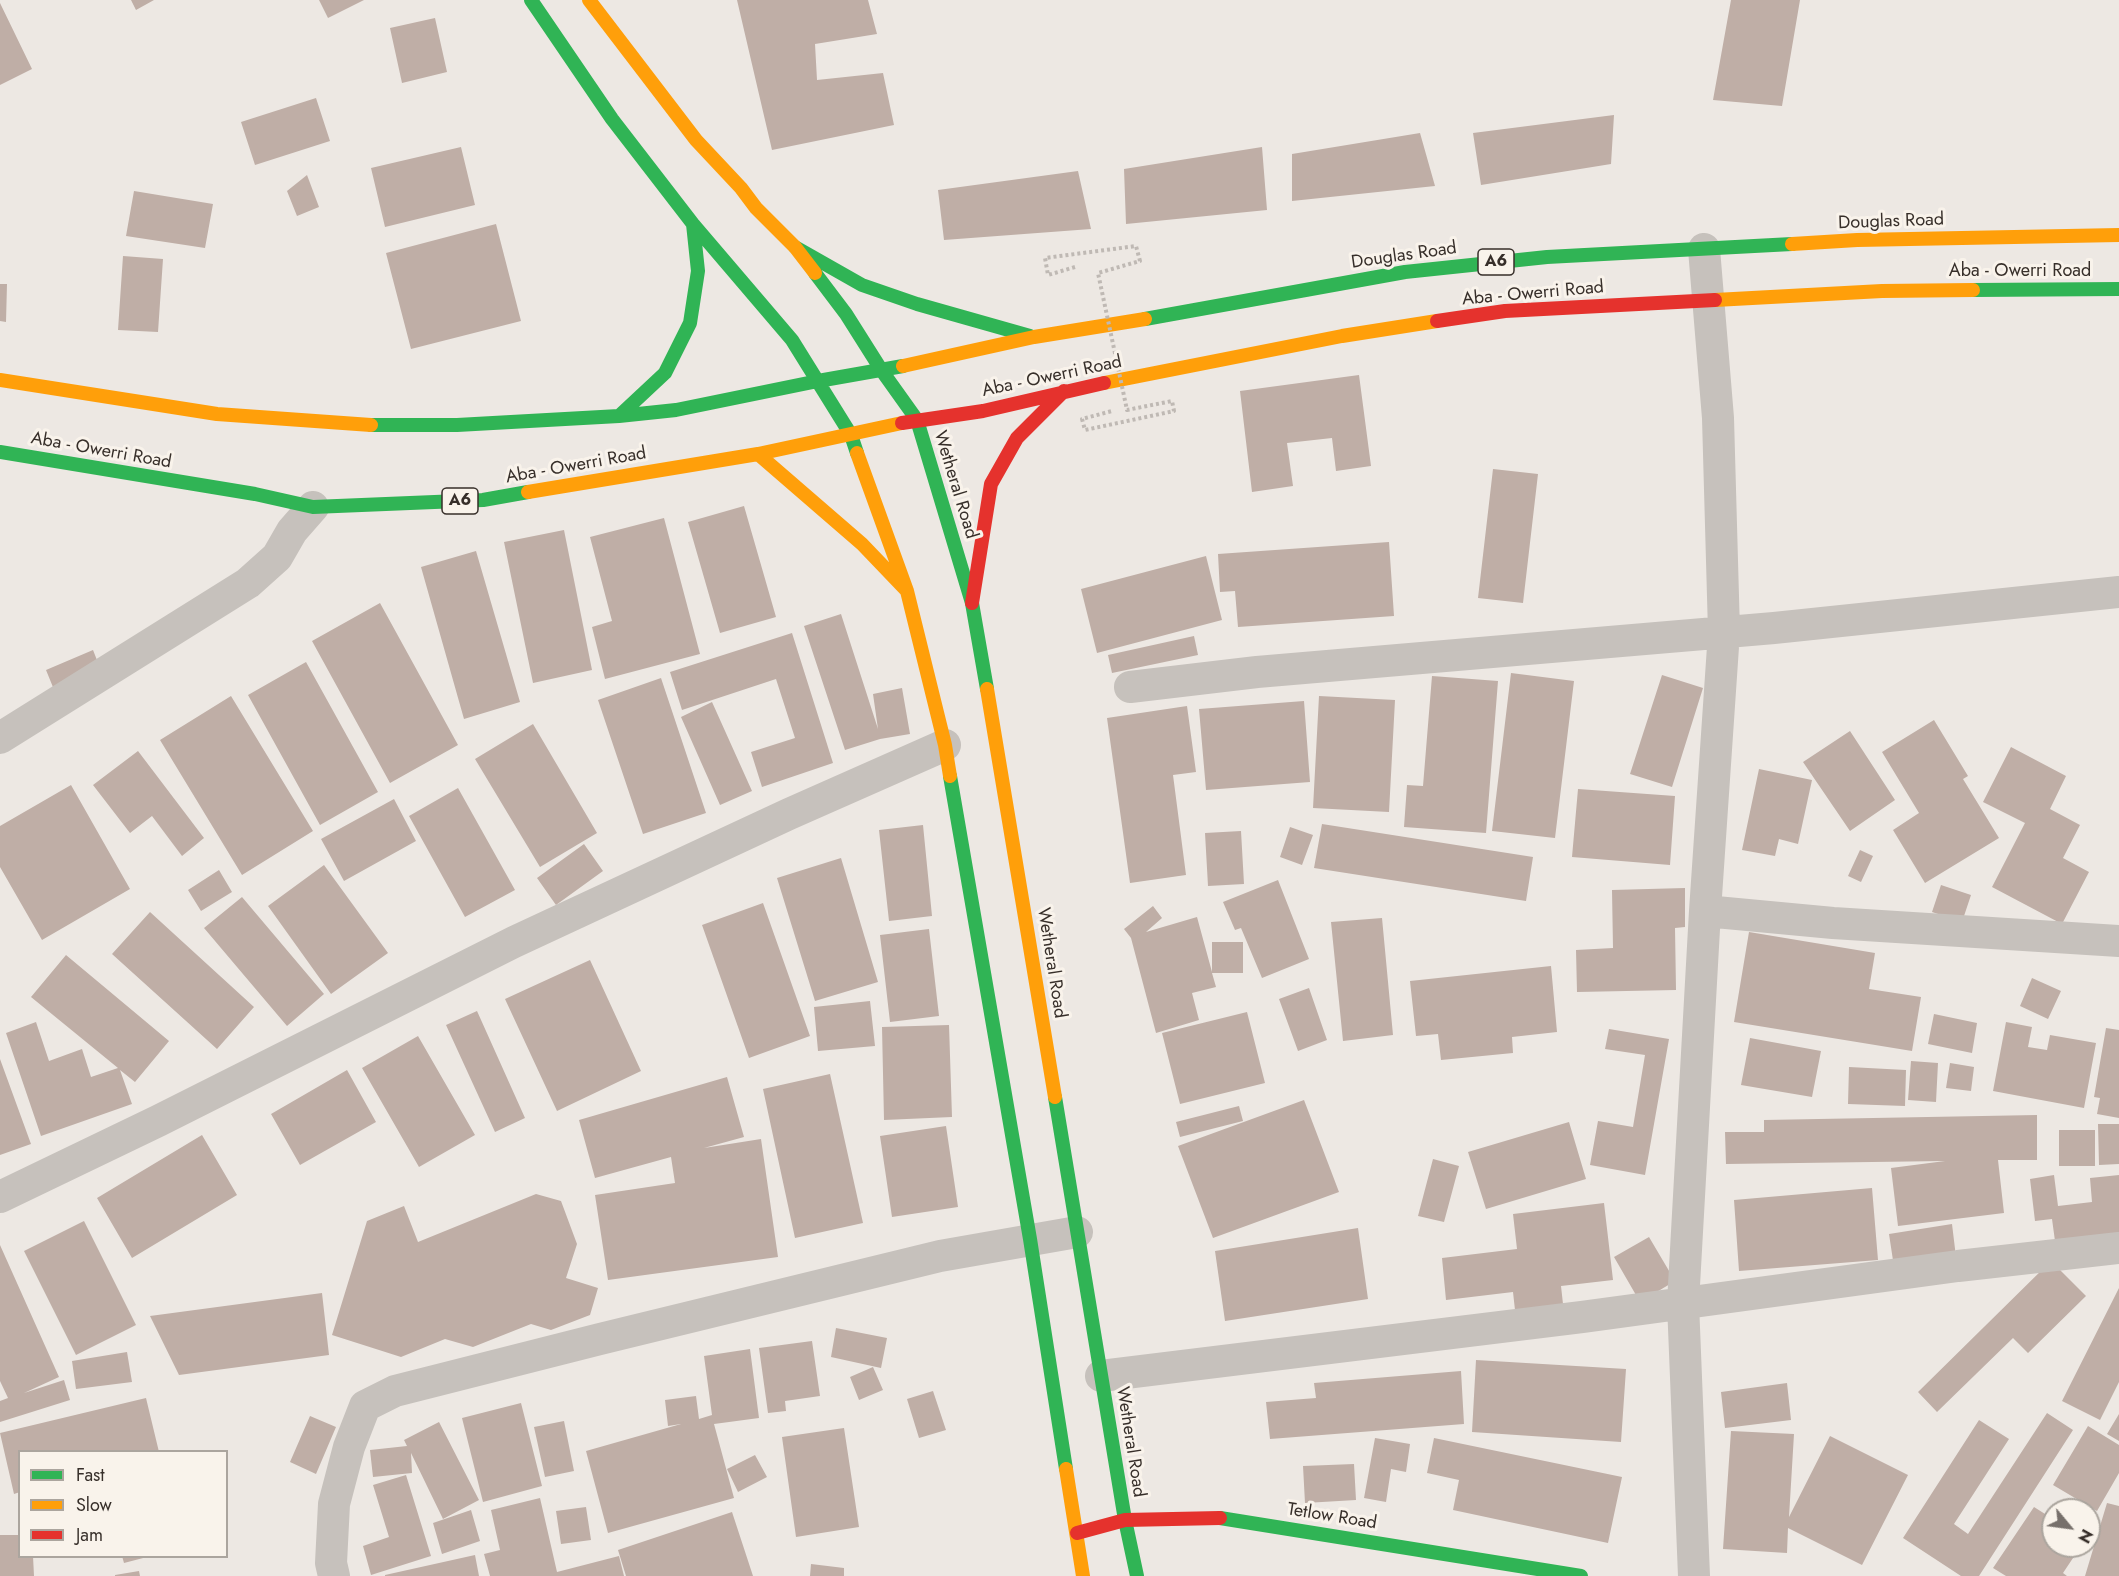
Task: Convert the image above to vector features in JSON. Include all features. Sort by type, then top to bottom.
[{"type":"main road","points":[[531,0],[612,119],[693,224],[792,340],[851,435],[907,591],[945,745],[1029,1239],[1083,1576]]},
{"type":"main road","points":[[589,0],[696,140],[741,188],[756,208],[795,247],[862,285],[927,307],[1034,337]]},
{"type":"main road","points":[[619,416],[665,373],[690,323],[698,271],[693,224]]},
{"type":"main road","name":"Douglas Road","points":[[882,371],[1034,337],[1098,328],[1405,272],[1547,257],[1857,240],[2119,235]]},
{"type":"main road","name":"Wetheral Road","points":[[795,247],[846,314],[882,371],[917,420],[972,603],[1125,1520],[1137,1576]]},
{"type":"main road","name":"Aba - Owerri Road","points":[[0,452],[255,494],[314,507],[483,500],[758,454],[917,420],[983,411],[1064,391],[1342,336],[1494,313],[1882,291],[2119,289]]},
{"type":"main road","name":"A6","points":[[0,380],[217,414],[357,426],[457,425],[619,416],[676,410],[818,381],[882,371]]},
{"type":"main road","points":[[972,603],[991,484],[1017,438],[1064,391]]},
{"type":"main road","points":[[758,454],[862,544],[907,591]]},
{"type":"main road","name":"Tetlow Road","points":[[1077,1533],[1125,1520],[1225,1518],[1581,1576]]},
{"type":"street","points":[[1694,1576],[1683,1303],[1705,911],[1724,632],[1718,418],[1704,249]]},
{"type":"street","points":[[0,738],[248,583],[277,556],[292,531],[314,507]]},
{"type":"street","points":[[1130,687],[1257,672],[1724,632],[2119,592]]},
{"type":"street","points":[[0,1197],[158,1121],[514,942],[789,814],[945,745]]},
{"type":"street","points":[[1705,911],[1833,923],[2119,941]]},
{"type":"street","points":[[334,1576],[331,1563],[334,1504],[349,1447],[365,1407],[395,1391],[600,1338],[940,1256],[1077,1232]]},
{"type":"street","points":[[1101,1376],[1958,1266],[2119,1248]]},
{"type":"path","points":[[1076,267],[1048,275],[1045,258],[1136,246],[1140,261],[1098,273],[1127,410],[1172,401],[1174,411],[1085,430],[1082,419],[1112,411]]},
{"type":"building","points":[[131,0],[154,0],[136,10]]},
{"type":"building","points":[[319,0],[364,0],[328,18]]},
{"type":"building","points":[[737,0],[868,0],[877,34],[815,44],[817,80],[883,73],[894,125],[772,150]]},
{"type":"building","points":[[1731,0],[1800,0],[1782,106],[1713,100]]},
{"type":"building","points":[[0,3],[32,69],[0,85]]},
{"type":"building","points":[[435,18],[447,72],[402,83],[390,28]]},
{"type":"building","points":[[316,98],[330,141],[255,165],[241,122]]},
{"type":"building","points":[[1614,115],[1611,164],[1481,185],[1473,133]]},
{"type":"building","points":[[1420,133],[1435,186],[1292,201],[1292,154]]},
{"type":"building","points":[[461,147],[475,205],[385,227],[371,168]]},
{"type":"building","points":[[1262,147],[1267,210],[1126,224],[1124,169]]},
{"type":"building","points":[[1078,171],[1091,229],[944,240],[938,190]]},
{"type":"building","points":[[307,175],[319,207],[297,216],[287,191]]},
{"type":"building","points":[[134,191],[213,204],[205,248],[126,236]]},
{"type":"building","points":[[496,224],[521,321],[411,349],[386,253]]},
{"type":"building","points":[[123,256],[163,259],[158,332],[118,330]]},
{"type":"building","points":[[0,284],[7,284],[6,322],[0,321]]},
{"type":"building","points":[[1359,375],[1371,466],[1336,471],[1332,438],[1287,443],[1293,486],[1252,492],[1240,391]]},
{"type":"building","points":[[1493,469],[1538,474],[1523,603],[1478,598]]},
{"type":"building","points":[[744,506],[776,617],[720,633],[688,522]]},
{"type":"building","points":[[664,518],[700,654],[605,679],[592,627],[612,621],[590,537]]},
{"type":"building","points":[[564,530],[592,670],[533,683],[504,542]]},
{"type":"building","points":[[1389,542],[1394,616],[1238,627],[1235,591],[1220,592],[1218,554]]},
{"type":"building","points":[[476,551],[520,702],[464,719],[421,567]]},
{"type":"building","points":[[1206,556],[1222,620],[1097,653],[1081,589]]},
{"type":"building","points":[[380,603],[458,745],[390,783],[312,641]]},
{"type":"building","points":[[841,614],[878,729],[873,694],[902,688],[910,734],[880,739],[845,750],[804,626]]},
{"type":"building","points":[[792,633],[833,763],[762,787],[751,752],[795,738],[776,679],[682,710],[670,672]]},
{"type":"building","points":[[1194,636],[1198,655],[1112,673],[1108,655]]},
{"type":"building","points":[[93,650],[104,678],[57,697],[46,670]]},
{"type":"building","points":[[306,662],[378,792],[320,825],[248,695]]},
{"type":"building","points":[[1511,673],[1574,681],[1555,838],[1492,831]]},
{"type":"building","points":[[1662,675],[1703,688],[1672,787],[1630,774]]},
{"type":"building","points":[[1432,676],[1498,681],[1486,833],[1404,827],[1407,785],[1423,786]]},
{"type":"building","points":[[661,678],[706,813],[643,834],[598,700]]},
{"type":"building","points":[[231,696],[313,831],[242,875],[160,740]]},
{"type":"building","points":[[1319,696],[1395,700],[1389,812],[1313,808]]},
{"type":"building","points":[[1304,701],[1310,782],[1206,790],[1199,709]]},
{"type":"building","points":[[712,702],[752,791],[720,805],[681,717]]},
{"type":"building","points":[[1187,706],[1196,772],[1173,775],[1186,875],[1130,883],[1107,718]]},
{"type":"building","points":[[1934,720],[1968,776],[1963,779],[1999,838],[1925,883],[1893,830],[1919,813],[1882,752]]},
{"type":"building","points":[[533,724],[597,833],[540,867],[475,759]]},
{"type":"building","points":[[1850,731],[1895,800],[1850,831],[1803,762]]},
{"type":"building","points":[[2011,747],[2066,776],[2050,809],[2080,825],[2063,858],[2089,872],[2062,924],[1992,887],[2025,823],[1983,802]]},
{"type":"building","points":[[138,751],[204,838],[182,856],[152,816],[130,833],[93,785]]},
{"type":"building","points":[[1759,769],[1812,780],[1798,844],[1779,839],[1775,856],[1742,850]]},
{"type":"building","points":[[71,785],[130,889],[42,940],[0,867],[0,826]]},
{"type":"building","points":[[458,788],[515,890],[465,917],[409,816]]},
{"type":"building","points":[[1578,789],[1675,796],[1670,865],[1572,857]]},
{"type":"building","points":[[394,799],[416,841],[344,881],[321,839]]},
{"type":"building","points":[[1322,824],[1533,857],[1526,901],[1314,868]]},
{"type":"building","points":[[923,825],[932,916],[889,921],[879,830]]},
{"type":"building","points":[[1290,827],[1313,835],[1302,865],[1280,857]]},
{"type":"building","points":[[1241,831],[1244,884],[1208,886],[1205,833]]},
{"type":"building","points":[[584,844],[603,871],[556,905],[537,878]]},
{"type":"building","points":[[1860,850],[1873,856],[1861,882],[1848,876]]},
{"type":"building","points":[[841,858],[878,982],[815,1001],[777,878]]},
{"type":"building","points":[[324,865],[388,953],[331,994],[268,906]]},
{"type":"building","points":[[219,870],[232,892],[201,911],[188,890]]},
{"type":"building","points":[[1278,880],[1309,959],[1262,978],[1241,928],[1235,930],[1223,902]]},
{"type":"building","points":[[1941,885],[1971,895],[1962,922],[1932,912]]},
{"type":"building","points":[[1685,888],[1685,927],[1675,928],[1676,990],[1577,992],[1576,950],[1613,948],[1612,890]]},
{"type":"building","points":[[242,897],[324,994],[287,1026],[204,928]]},
{"type":"building","points":[[763,903],[810,1036],[749,1058],[702,925]]},
{"type":"building","points":[[1153,906],[1162,918],[1146,932],[1197,917],[1212,972],[1212,942],[1243,942],[1243,973],[1212,973],[1216,987],[1192,993],[1199,1020],[1156,1033],[1131,938],[1124,929]]},
{"type":"building","points":[[150,912],[254,1007],[217,1049],[112,954]]},
{"type":"building","points":[[1382,918],[1393,1035],[1343,1041],[1331,922]]},
{"type":"building","points":[[929,929],[939,1016],[890,1022],[880,935]]},
{"type":"building","points":[[1749,932],[1875,953],[1869,989],[1921,997],[1912,1051],[1734,1022]]},
{"type":"building","points":[[66,955],[169,1041],[135,1082],[120,1070],[132,1104],[41,1136],[6,1033],[36,1022],[49,1061],[82,1049],[91,1077],[118,1068],[31,997]]},
{"type":"building","points":[[590,960],[641,1071],[557,1111],[505,999]]},
{"type":"building","points":[[1551,966],[1557,1032],[1512,1037],[1513,1053],[1441,1060],[1438,1034],[1416,1036],[1410,981]]},
{"type":"building","points":[[2032,978],[2061,991],[2048,1019],[2020,1006]]},
{"type":"building","points":[[1309,988],[1327,1040],[1298,1051],[1279,999]]},
{"type":"building","points":[[870,1001],[875,1046],[818,1051],[814,1007]]},
{"type":"building","points":[[477,1011],[525,1118],[495,1132],[446,1025]]},
{"type":"building","points":[[1247,1012],[1265,1083],[1180,1104],[1162,1033]]},
{"type":"building","points":[[1934,1014],[1977,1023],[1972,1053],[1928,1044]]},
{"type":"building","points":[[2006,1022],[2032,1027],[2028,1047],[2047,1050],[2050,1035],[2096,1043],[2084,1108],[1993,1091]]},
{"type":"building","points":[[949,1025],[952,1117],[884,1120],[882,1027]]},
{"type":"building","points":[[2106,1028],[2119,1030],[2119,1118],[2097,1114],[2100,1098],[2094,1097]]},
{"type":"building","points":[[1609,1029],[1669,1039],[1645,1175],[1590,1165],[1598,1121],[1633,1127],[1645,1055],[1605,1049]]},
{"type":"building","points":[[418,1036],[475,1135],[419,1167],[362,1068]]},
{"type":"building","points":[[1750,1038],[1821,1051],[1812,1097],[1741,1085]]},
{"type":"building","points":[[0,1059],[31,1144],[0,1155]]},
{"type":"building","points":[[1911,1061],[1938,1063],[1936,1102],[1908,1100]]},
{"type":"building","points":[[1950,1063],[1974,1067],[1971,1091],[1946,1088]]},
{"type":"building","points":[[1849,1067],[1906,1070],[1905,1106],[1848,1104]]},
{"type":"building","points":[[347,1070],[376,1122],[300,1165],[271,1114]]},
{"type":"building","points":[[830,1074],[863,1223],[795,1238],[763,1089]]},
{"type":"building","points":[[727,1077],[744,1137],[704,1148],[761,1139],[778,1257],[608,1280],[595,1195],[675,1183],[671,1157],[595,1178],[579,1120]]},
{"type":"building","points":[[1304,1100],[1339,1192],[1213,1238],[1178,1146]]},
{"type":"building","points":[[1239,1106],[1243,1121],[1180,1137],[1176,1122]]},
{"type":"building","points":[[2037,1115],[2037,1160],[1998,1160],[2004,1213],[1898,1226],[1891,1168],[1945,1161],[1726,1164],[1725,1132],[1764,1132],[1764,1120]]},
{"type":"building","points":[[1569,1122],[1586,1179],[1486,1209],[1468,1152]]},
{"type":"building","points":[[2098,1124],[2119,1124],[2119,1164],[2099,1165]]},
{"type":"building","points":[[946,1126],[958,1207],[892,1217],[880,1136]]},
{"type":"building","points":[[2059,1130],[2095,1130],[2095,1166],[2059,1166]]},
{"type":"building","points":[[202,1135],[237,1195],[132,1258],[97,1198]]},
{"type":"building","points":[[1433,1159],[1459,1166],[1444,1222],[1418,1216]]},
{"type":"building","points":[[2054,1175],[2058,1206],[2092,1202],[2090,1178],[2119,1175],[2119,1233],[2055,1241],[2052,1219],[2035,1221],[2030,1179]]},
{"type":"building","points":[[1872,1188],[1878,1260],[1739,1271],[1734,1200]]},
{"type":"building","points":[[536,1194],[561,1201],[577,1244],[566,1278],[598,1288],[590,1315],[551,1330],[531,1324],[473,1347],[445,1339],[401,1357],[332,1335],[367,1221],[404,1206],[418,1242]]},
{"type":"building","points":[[1604,1203],[1613,1280],[1561,1286],[1563,1304],[1515,1310],[1513,1292],[1446,1300],[1442,1258],[1517,1249],[1513,1214]]},
{"type":"building","points":[[84,1221],[136,1325],[76,1355],[24,1251]]},
{"type":"building","points":[[1952,1224],[1956,1257],[1894,1267],[1889,1234]]},
{"type":"building","points":[[1358,1228],[1368,1299],[1225,1321],[1215,1251]]},
{"type":"building","points":[[1649,1237],[1675,1281],[1640,1302],[1614,1257]]},
{"type":"building","points":[[0,1245],[59,1377],[24,1393],[64,1380],[70,1400],[0,1422],[0,1401],[8,1398],[0,1381]]},
{"type":"building","points":[[2051,1261],[2086,1296],[2028,1353],[2013,1338],[1937,1412],[1918,1392]]},
{"type":"building","points":[[2119,1288],[2119,1382],[2100,1420],[2062,1401]]},
{"type":"building","points":[[322,1293],[329,1355],[179,1375],[150,1316]]},
{"type":"building","points":[[836,1328],[887,1338],[881,1368],[831,1357]]},
{"type":"building","points":[[812,1341],[820,1396],[785,1401],[786,1411],[768,1413],[759,1348]]},
{"type":"building","points":[[750,1349],[759,1418],[714,1424],[734,1498],[608,1533],[586,1451],[681,1424],[668,1426],[665,1400],[696,1396],[699,1419],[712,1415],[704,1356]]},
{"type":"building","points":[[127,1352],[132,1382],[76,1389],[72,1361]]},
{"type":"building","points":[[1476,1360],[1626,1369],[1621,1442],[1472,1432]]},
{"type":"building","points":[[873,1367],[883,1390],[859,1400],[850,1377]]},
{"type":"building","points":[[1461,1371],[1464,1424],[1270,1439],[1266,1402],[1316,1398],[1314,1383]]},
{"type":"building","points":[[1787,1383],[1791,1420],[1725,1428],[1721,1392]]},
{"type":"building","points":[[933,1391],[946,1430],[919,1438],[907,1399]]},
{"type":"building","points":[[146,1398],[159,1450],[18,1450],[18,1493],[14,1494],[0,1433]]},
{"type":"building","points":[[521,1403],[542,1486],[483,1502],[462,1418]]},
{"type":"building","points":[[2047,1413],[2073,1430],[1979,1576],[1961,1576],[1903,1538],[1979,1420],[2009,1439],[1954,1524],[1968,1534]]},
{"type":"building","points":[[2119,1414],[2119,1441],[2107,1434]]},
{"type":"building","points":[[310,1416],[336,1427],[316,1474],[290,1462]]},
{"type":"building","points":[[564,1421],[574,1471],[545,1477],[534,1427]]},
{"type":"building","points":[[439,1422],[479,1500],[443,1519],[411,1453],[412,1473],[373,1477],[370,1450],[407,1446],[404,1440]]},
{"type":"building","points":[[2088,1426],[2119,1445],[2119,1473],[2101,1504],[2101,1498],[2075,1498],[2053,1485]]},
{"type":"building","points":[[844,1428],[859,1527],[796,1537],[782,1437]]},
{"type":"building","points":[[1731,1431],[1794,1434],[1789,1517],[1830,1436],[1908,1475],[1862,1565],[1788,1528],[1787,1553],[1723,1549]]},
{"type":"building","points":[[1375,1438],[1410,1444],[1406,1472],[1391,1469],[1386,1502],[1364,1498]]},
{"type":"building","points":[[1434,1438],[1622,1477],[1608,1543],[1453,1510],[1459,1480],[1427,1473]]},
{"type":"building","points":[[755,1455],[767,1477],[738,1492],[727,1469]]},
{"type":"building","points":[[1354,1464],[1356,1500],[1305,1503],[1303,1466]]},
{"type":"building","points":[[406,1475],[431,1556],[371,1575],[363,1546],[389,1537],[373,1485]]},
{"type":"building","points":[[540,1498],[557,1572],[619,1556],[624,1576],[490,1576],[484,1554],[500,1550],[491,1510]]},
{"type":"building","points":[[2107,1503],[2119,1506],[2119,1576],[2085,1576],[2090,1558],[2101,1558],[2101,1523]]},
{"type":"building","points":[[586,1507],[591,1540],[561,1544],[556,1511]]},
{"type":"building","points":[[2034,1507],[2041,1511],[2041,1558],[2073,1558],[2063,1573],[2067,1576],[2006,1576],[1993,1568]]},
{"type":"building","points":[[471,1510],[480,1541],[442,1554],[433,1523]]},
{"type":"building","points":[[732,1512],[753,1576],[626,1576],[618,1550]]},
{"type":"building","points":[[0,1535],[18,1535],[18,1558],[33,1558],[34,1576],[0,1576]]},
{"type":"building","points":[[475,1555],[479,1576],[385,1576],[385,1575]]},
{"type":"building","points":[[123,1558],[143,1558],[124,1563]]},
{"type":"building","points":[[811,1564],[844,1568],[844,1576],[810,1576]]},
{"type":"building","points":[[139,1571],[140,1576],[115,1576],[115,1575]]},
{"type":"traffic: fast","points":[[531,0],[612,119],[693,224],[792,340],[851,435],[857,453]]},
{"type":"traffic: fast","points":[[619,416],[665,373],[690,323],[698,271],[693,224]]},
{"type":"traffic: fast","points":[[1145,319],[1405,272],[1547,257],[1792,244]]},
{"type":"traffic: fast","points":[[795,247],[862,285],[917,304],[1030,336]]},
{"type":"traffic: fast","points":[[815,273],[846,314],[882,371],[917,420],[972,603],[987,689]]},
{"type":"traffic: fast","points":[[1973,290],[2119,289]]},
{"type":"traffic: fast","points":[[371,425],[457,425],[619,416],[676,410],[903,366]]},
{"type":"traffic: fast","points":[[0,452],[255,494],[313,507],[483,500],[528,492]]},
{"type":"traffic: fast","points":[[950,776],[1030,1239],[1066,1469]]},
{"type":"traffic: fast","points":[[1055,1097],[1125,1520],[1137,1576]]},
{"type":"traffic: fast","points":[[1220,1518],[1581,1576]]},
{"type":"traffic: slow","points":[[589,0],[696,140],[741,188],[756,208],[795,247],[815,273]]},
{"type":"traffic: slow","points":[[1792,244],[1857,240],[2119,235]]},
{"type":"traffic: slow","points":[[1715,300],[1882,291],[1973,290]]},
{"type":"traffic: slow","points":[[903,366],[1034,337],[1145,319]]},
{"type":"traffic: slow","points":[[1104,383],[1342,336],[1437,321]]},
{"type":"traffic: slow","points":[[0,380],[217,414],[371,425]]},
{"type":"traffic: slow","points":[[528,492],[758,454],[902,423]]},
{"type":"traffic: slow","points":[[857,453],[907,591],[945,745],[950,776]]},
{"type":"traffic: slow","points":[[758,454],[862,544],[907,591]]},
{"type":"traffic: slow","points":[[987,689],[1055,1097]]},
{"type":"traffic: slow","points":[[1066,1469],[1083,1576]]},
{"type":"traffic: jam","points":[[1437,321],[1505,311],[1715,300]]},
{"type":"traffic: jam","points":[[902,423],[983,411],[1104,383]]},
{"type":"traffic: jam","points":[[972,603],[991,484],[1017,438],[1064,391]]},
{"type":"traffic: jam","points":[[1077,1533],[1125,1520],[1220,1518]]}]
